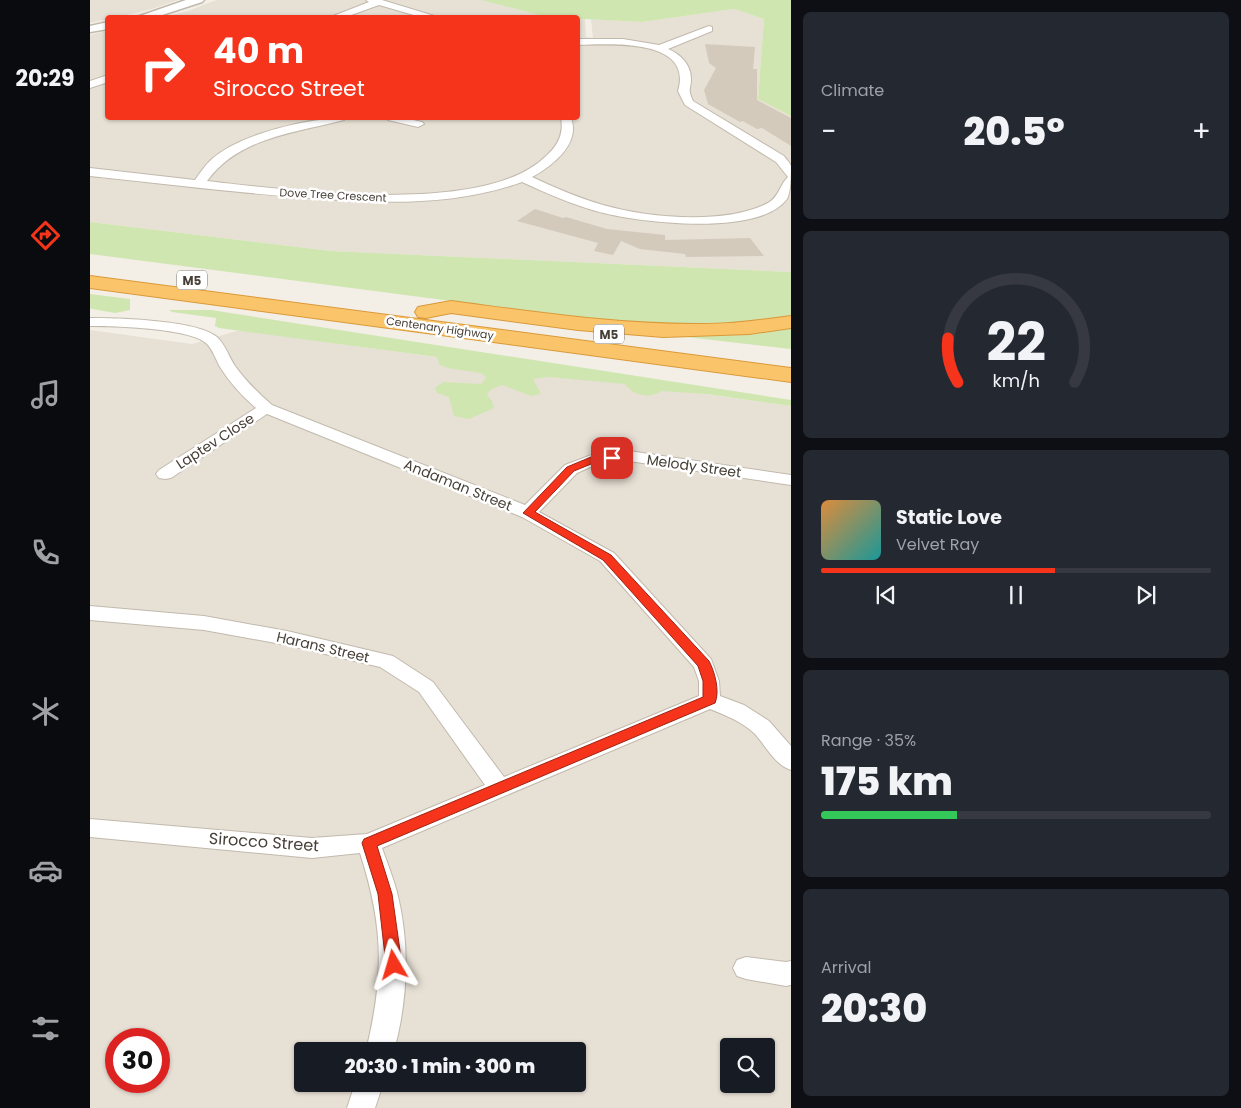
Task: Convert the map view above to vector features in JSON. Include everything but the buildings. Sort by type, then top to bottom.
[{"type":"highway","name":"Centenary Highway","points":[[90,267],[791,359]]},
{"type":"highway","name":"Centenary Highway","points":[[90,282],[791,375]]},
{"type":"highway","points":[[426,312],[451,307],[603,325],[684,331],[742,329],[791,322]]},
{"type":"highway","points":[[610,351],[627,361],[791,385]]},
{"type":"street","points":[[149,15],[198,0]]},
{"type":"street","points":[[340,15],[375,1],[426,15]]},
{"type":"street","points":[[90,30],[105,26]]},
{"type":"street","points":[[659,49],[710,29]]},
{"type":"street","points":[[580,42],[609,41],[643,44],[667,52],[681,62],[686,76],[683,91],[689,103],[780,159],[791,174]]},
{"type":"street","points":[[90,85],[105,79]]},
{"type":"street","points":[[198,184],[216,162],[234,149],[252,140],[279,131],[331,120]]},
{"type":"street","points":[[401,120],[418,124]]},
{"type":"street","name":"Dove Tree Crescent","points":[[90,172],[198,184],[376,199],[441,197],[489,188],[524,178],[552,161],[566,142],[567,120]]},
{"type":"street","points":[[524,178],[566,197],[604,209],[652,218],[701,221],[745,216],[774,205],[788,190],[791,180]]},
{"type":"street","name":"Andaman Street","points":[[91,324],[119,321],[201,333],[213,341],[228,367],[246,392],[266,408],[528,513],[607,557],[704,664],[709,681],[710,700]]},
{"type":"street","name":"Laptev Close","points":[[165,474],[266,408]]},
{"type":"street","name":"Melody Street","points":[[528,513],[571,469],[594,459],[629,456],[791,480]]},
{"type":"street","name":"Harans Street","points":[[90,613],[204,623],[287,638],[386,661],[426,687],[500,788]]},
{"type":"street","points":[[710,700],[736,711],[761,727],[791,761]]},
{"type":"street","name":"Sirocco Street","points":[[90,828],[312,848],[369,843],[710,700]]},
{"type":"street","points":[[369,843],[385,894],[394,965],[382,1042]]},
{"type":"street","points":[[746,968],[786,974],[791,973]]},
{"type":"street","points":[[361,1108],[366,1092]]},
{"type":"shaded area","points":[[90,0],[178,0],[152,9],[125,15],[105,15],[105,20],[90,23]]},
{"type":"shaded area","points":[[216,0],[481,0],[538,15],[173,15]]},
{"type":"shaded area","points":[[734,9],[764,19],[758,99],[791,116],[791,272],[331,251],[90,222],[90,35],[105,31],[105,120],[580,120],[580,19],[585,19],[586,37],[593,38],[591,19],[642,22]]},
{"type":"shaded area","points":[[90,330],[192,344],[240,330],[791,406],[791,1108],[90,1108]]},
{"type":"green space","points":[[481,0],[791,0],[791,116],[758,99],[764,19],[734,9],[642,22],[580,19],[580,15],[538,15]]},
{"type":"green space","points":[[90,222],[331,251],[791,272],[791,317],[728,326],[668,327],[605,321],[90,254]]},
{"type":"green space","points":[[90,294],[130,299],[130,310],[115,313],[92,309],[90,308]]},
{"type":"green space","points":[[169,310],[211,310],[791,400],[791,406],[706,394],[662,391],[652,395],[642,395],[637,394],[625,384],[549,377],[533,379],[541,394],[531,396],[502,385],[490,390],[487,395],[492,401],[494,408],[469,419],[454,416],[449,397],[437,393],[435,388],[443,382],[481,384],[486,378],[483,374],[440,365],[437,357],[219,328],[215,326],[216,318]]},
{"type":"green space","points":[[791,327],[791,349],[678,336],[684,333],[764,332]]},
{"type":"route","points":[[394,965],[385,894],[369,843],[710,700],[709,681],[704,664],[607,557],[528,513],[571,469],[594,459],[612,458]]}]
